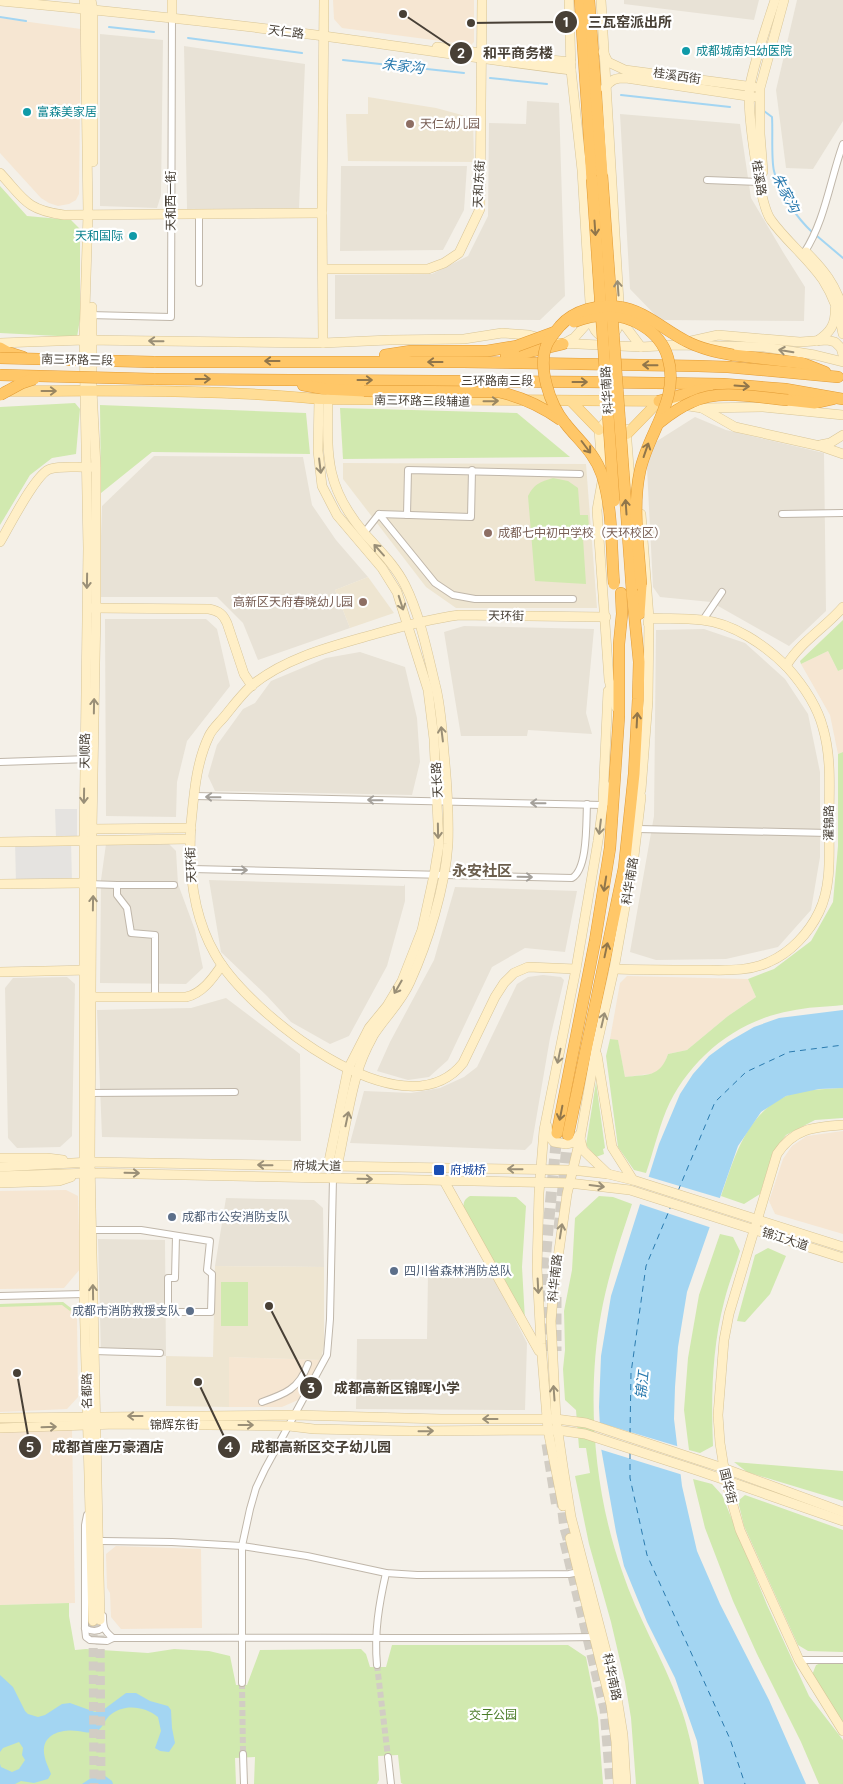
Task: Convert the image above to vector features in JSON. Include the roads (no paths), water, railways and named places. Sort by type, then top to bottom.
[{"type":"highway","name":"科华南路","points":[[580,0],[590,144],[597,177]]},
{"type":"highway","name":"科华南路","points":[[590,0],[598,127],[597,177],[627,588],[639,662],[634,774],[624,868],[562,1134],[610,848],[618,716],[619,644],[627,588]]},
{"type":"highway","points":[[627,588],[601,473],[588,449],[564,422],[547,390],[544,378],[546,346],[563,323],[573,315],[588,309],[604,306],[620,307],[635,311],[687,342],[706,350],[802,363],[840,378]]},
{"type":"highway","points":[[348,361],[411,352],[487,351],[517,346],[584,318],[600,315],[625,318],[639,323],[649,330],[659,339],[666,351],[671,380],[668,398],[643,460],[638,485],[637,510],[627,588]]},
{"type":"highway","points":[[463,362],[529,352],[562,344]]},
{"type":"highway","points":[[0,348],[30,359]]},
{"type":"highway","name":"南三环路三段","points":[[0,358],[154,362]]},
{"type":"highway","name":"三环路南三段","points":[[154,362],[463,362],[728,367],[840,378]]},
{"type":"highway","name":"南三环路三段","points":[[0,375],[154,379]]},
{"type":"highway","points":[[0,395],[22,383],[45,376]]},
{"type":"highway","name":"三环路南三段","points":[[154,379],[723,384],[785,389],[842,398]]},
{"type":"highway","points":[[274,380],[325,389],[499,392],[517,396],[543,408],[564,422]]},
{"type":"highway","points":[[659,402],[723,384]]},
{"type":"highway","points":[[659,423],[701,398],[729,395],[815,403],[842,398]]},
{"type":"main road","name":"南三环路三段辅道","points":[[0,390],[88,390],[276,395],[323,399],[467,402],[659,402]]},
{"type":"main road","points":[[570,401],[599,430]]},
{"type":"main road","points":[[627,434],[659,402]]},
{"type":"street","name":"天仁路","points":[[53,0],[571,66]]},
{"type":"street","name":"天和西一街","points":[[89,315],[172,317],[172,0]]},
{"type":"street","points":[[323,343],[324,0]]},
{"type":"street","name":"天和东街","points":[[323,269],[428,269],[444,264],[459,253],[480,209],[482,0]]},
{"type":"street","points":[[569,0],[571,66],[582,170],[592,328],[600,336],[609,337],[619,329],[620,319],[599,2]]},
{"type":"street","name":"桂溪路","points":[[775,0],[749,86],[759,182],[769,218],[804,254],[826,273],[839,295],[843,309]]},
{"type":"street","name":"桂溪路","points":[[784,0],[760,93],[760,134],[766,195],[772,212],[823,280],[840,316],[843,334]]},
{"type":"street","name":"天仁路","points":[[0,1],[88,4]]},
{"type":"street","name":"天顺路","points":[[87,1162],[91,608],[91,467],[88,390],[90,214],[88,4]]},
{"type":"street","name":"桂溪西街","points":[[602,50],[608,62],[625,70],[749,86],[760,93]]},
{"type":"street","name":"桂溪西街","points":[[605,88],[615,78],[620,78],[750,96],[760,93]]},
{"type":"street","points":[[574,106],[583,122],[590,144]]},
{"type":"street","points":[[598,127],[607,114]]},
{"type":"street","points":[[804,254],[816,230],[843,144]]},
{"type":"street","points":[[0,173],[29,205],[38,210],[64,215],[322,213]]},
{"type":"street","points":[[707,180],[759,182]]},
{"type":"street","points":[[199,213],[199,283]]},
{"type":"street","points":[[815,342],[832,328],[836,316],[834,302]]},
{"type":"street","points":[[562,344],[574,338],[591,319]]},
{"type":"street","points":[[620,319],[641,347]]},
{"type":"street","points":[[0,343],[88,340],[323,343],[464,339],[502,332],[529,335],[562,344],[641,347],[676,345],[764,347],[838,361]]},
{"type":"street","points":[[676,345],[718,335],[800,342],[827,340],[835,342],[841,348],[843,355]]},
{"type":"street","name":"天长路","points":[[323,399],[327,452],[333,481],[345,509],[389,560],[405,586],[418,622],[436,686],[449,802],[448,845],[422,930],[402,982],[387,1006],[369,1028],[352,1071],[332,1167]]},
{"type":"street","name":"天长路","points":[[323,399],[318,451],[322,486],[338,515],[382,568],[397,592],[428,690],[434,739],[438,801],[439,875]]},
{"type":"street","name":"南三环路三段辅道","points":[[659,402],[702,408],[763,407],[843,415]]},
{"type":"street","points":[[702,408],[735,427],[820,446],[843,454]]},
{"type":"street","points":[[194,796],[603,805],[609,680],[598,510],[603,479],[599,430],[606,421],[613,420],[623,424],[627,434],[630,480],[641,509],[649,618],[648,700],[641,797]]},
{"type":"street","points":[[820,446],[830,443],[843,435]]},
{"type":"street","points":[[0,542],[39,477],[49,469],[91,467]]},
{"type":"street","points":[[407,515],[408,470],[580,474]]},
{"type":"street","points":[[379,514],[471,517],[472,470]]},
{"type":"street","points":[[782,514],[843,513]]},
{"type":"street","points":[[364,533],[379,514]]},
{"type":"street","points":[[379,514],[435,583],[452,595],[475,599],[573,599]]},
{"type":"street","points":[[704,620],[722,592]]},
{"type":"street","points":[[786,666],[793,654],[833,619],[843,607]]},
{"type":"street","points":[[91,608],[209,609],[217,611],[227,623],[244,674],[252,686]]},
{"type":"street","points":[[786,666],[843,614]]},
{"type":"street","name":"天环街","points":[[576,969],[528,967],[514,973],[504,982],[495,997],[463,1063],[456,1072],[442,1080],[424,1085],[407,1087],[390,1085],[352,1071],[306,1045],[266,1014],[222,965],[207,940],[192,893],[190,839],[198,768],[210,734],[252,686],[271,672],[297,659],[358,639],[418,622],[459,615],[606,617]]},
{"type":"street","points":[[639,662],[649,618]]},
{"type":"street","name":"濯锦路","points":[[614,969],[728,970],[749,968],[769,962],[793,947],[812,926],[820,911],[827,887],[830,769],[823,728],[816,708],[805,690],[786,666],[747,636],[725,625],[704,620],[649,618]]},
{"type":"street","points":[[609,680],[618,716]]},
{"type":"street","points":[[0,762],[89,759]]},
{"type":"street","name":"科华南路","points":[[551,1419],[551,1321],[554,1286],[569,1183],[627,903],[641,797],[634,774]]},
{"type":"street","name":"科华南路","points":[[614,781],[603,805],[594,871],[546,1119],[540,1170],[537,1268],[542,1355],[566,1523],[596,1637],[611,1705],[616,1742],[618,1784]]},
{"type":"street","points":[[192,869],[572,878],[577,876],[580,870],[584,849],[587,804]]},
{"type":"street","points":[[88,829],[191,828]]},
{"type":"street","points":[[638,829],[829,833]]},
{"type":"street","points":[[0,842],[190,839]]},
{"type":"street","points":[[594,871],[610,848]]},
{"type":"street","points":[[624,868],[627,903]]},
{"type":"street","points":[[0,884],[174,885]]},
{"type":"street","points":[[117,886],[117,894],[127,908],[131,933],[155,935],[154,997]]},
{"type":"street","points":[[88,997],[193,996],[199,992],[222,965]]},
{"type":"street","points":[[0,972],[88,970]]},
{"type":"street","points":[[596,1049],[612,1147],[632,1180]]},
{"type":"street","points":[[87,1093],[235,1092]]},
{"type":"street","points":[[546,1119],[548,1135],[554,1142],[566,1144],[575,1142],[580,1134]]},
{"type":"street","name":"国华街","points":[[843,1125],[810,1128],[796,1134],[784,1142],[777,1154],[729,1314],[724,1340],[718,1415],[723,1468],[740,1530],[799,1660],[843,1731]]},
{"type":"street","points":[[580,1134],[583,1150],[608,1174]]},
{"type":"street","points":[[0,1158],[47,1158],[87,1162]]},
{"type":"street","name":"府城大道","points":[[0,1167],[87,1162],[572,1170],[608,1174],[632,1180]]},
{"type":"street","name":"名都路","points":[[87,1162],[88,1230],[84,1294],[92,1421],[99,1623]]},
{"type":"street","points":[[0,1183],[59,1180],[87,1173]]},
{"type":"street","name":"府城大道","points":[[0,1176],[87,1173],[443,1179],[569,1183],[630,1190]]},
{"type":"street","points":[[242,1683],[242,1546],[247,1522],[256,1488],[326,1355],[330,1317],[333,1178]]},
{"type":"street","points":[[443,1179],[542,1355]]},
{"type":"street","name":"锦江大道","points":[[632,1180],[730,1211],[756,1224],[843,1258]]},
{"type":"street","name":"锦江大道","points":[[630,1190],[728,1221],[756,1224],[843,1247]]},
{"type":"street","points":[[92,1421],[94,1351],[88,1230],[141,1230],[210,1241],[207,1270],[212,1274],[212,1312],[168,1312],[168,1278],[175,1278],[176,1236]]},
{"type":"street","points":[[0,1296],[84,1294]]},
{"type":"street","points":[[94,1351],[160,1353]]},
{"type":"street","points":[[262,1402],[286,1393],[303,1378],[308,1364]]},
{"type":"street","name":"锦辉东街","points":[[0,1428],[92,1421],[295,1415],[551,1419],[586,1423],[700,1466]]},
{"type":"street","points":[[341,1429],[338,1424],[342,1417]]},
{"type":"street","name":"锦辉东街","points":[[0,1418],[289,1426],[314,1429],[410,1431],[552,1430],[585,1434],[700,1466]]},
{"type":"street","name":"科华南路","points":[[552,1430],[571,1518],[615,1686],[623,1735],[626,1784]]},
{"type":"street","points":[[700,1466],[723,1468],[843,1512]]},
{"type":"street","points":[[700,1466],[726,1481],[843,1521]]},
{"type":"street","points":[[85,1628],[90,1631],[96,1631],[99,1623],[102,1541],[101,1521],[94,1491]]},
{"type":"street","points":[[94,1491],[86,1525],[85,1628],[86,1637],[90,1640],[107,1641],[113,1638],[241,1637],[375,1639],[596,1637]]},
{"type":"street","points":[[102,1541],[242,1546],[307,1556],[386,1573],[427,1575],[569,1574],[579,1572]]},
{"type":"street","points":[[377,1665],[375,1639],[386,1573]]},
{"type":"street","points":[[99,1623],[106,1633],[113,1638]]},
{"type":"street","points":[[799,1660],[843,1660]]},
{"type":"street","points":[[243,1754],[244,1784]]},
{"type":"street","points":[[388,1757],[391,1784]]},
{"type":"water","name":"锦江","points":[[843,1010],[843,1088],[819,1089],[786,1096],[761,1112],[738,1146],[687,1292],[678,1347],[674,1419],[682,1486],[697,1551],[720,1604],[769,1700],[806,1784],[704,1784],[697,1741],[675,1678],[647,1622],[624,1566],[616,1532],[601,1448],[599,1407],[601,1356],[611,1296],[659,1144],[680,1094],[693,1074],[709,1056],[754,1027],[779,1018]]},
{"type":"water","points":[[0,1675],[13,1687],[25,1711],[38,1717],[45,1715],[62,1704],[70,1703],[95,1712],[103,1710],[126,1693],[136,1693],[150,1701],[168,1706],[171,1710],[175,1743],[169,1752],[160,1751],[155,1748],[161,1731],[158,1717],[140,1708],[121,1709],[109,1716],[97,1731],[90,1733],[73,1730],[62,1731],[48,1738],[44,1751],[51,1774],[48,1779],[34,1783],[21,1781],[15,1784],[0,1784],[0,1764],[1,1767],[12,1772],[19,1769],[25,1760],[22,1755],[23,1748],[19,1742],[3,1748],[0,1752]]},
{"type":"water","points":[[100,1772],[112,1781],[113,1784],[82,1784]]},
{"type":"waterway","name":"朱家沟","points":[[0,17],[26,21]]},
{"type":"waterway","name":"朱家沟","points":[[109,27],[154,32]]},
{"type":"waterway","name":"朱家沟","points":[[188,38],[302,53]]},
{"type":"waterway","name":"朱家沟","points":[[343,60],[464,73]]},
{"type":"waterway","name":"朱家沟","points":[[490,78],[547,84]]},
{"type":"waterway","name":"朱家沟","points":[[621,95],[730,107]]},
{"type":"waterway","name":"朱家沟","points":[[764,111],[772,117],[773,160],[776,179],[789,205],[813,233]]},
{"type":"waterway","name":"朱家沟","points":[[817,236],[843,258]]},
{"type":"tunnel","points":[[545,1351],[545,1261],[557,1133]]},
{"type":"tunnel","points":[[559,1229],[568,1135]]},
{"type":"tunnel","points":[[556,1297],[556,1351]]},
{"type":"tunnel","points":[[547,1444],[557,1507]]},
{"type":"tunnel","points":[[561,1496],[565,1528],[571,1549]]},
{"type":"tunnel","points":[[565,1542],[605,1709],[611,1784]]},
{"type":"tunnel","points":[[93,1621],[94,1784]]},
{"type":"tunnel","points":[[100,1622],[101,1784]]},
{"type":"tunnel","points":[[377,1665],[388,1757]]},
{"type":"tunnel","points":[[242,1683],[243,1754]]},
{"type":"place","name":"和平商务楼","points":[[403,14]]},
{"type":"place","name":"三瓦窑派出所","points":[[471,23]]},
{"type":"place","name":"成都城南妇幼医院","points":[[686,51]]},
{"type":"place","name":"富森美家居","points":[[27,112]]},
{"type":"place","name":"天仁幼儿园","points":[[410,124]]},
{"type":"place","name":"天和国际","points":[[133,236]]},
{"type":"place","name":"成都七中初中学校（天环校区）","points":[[488,533]]},
{"type":"place","name":"高新区天府春晓幼儿园","points":[[363,602]]},
{"type":"place","name":"府城桥","points":[[439,1170]]},
{"type":"place","name":"成都市公安消防支队","points":[[172,1217]]},
{"type":"place","name":"四川省森林消防总队","points":[[394,1271]]},
{"type":"place","name":"成都高新区锦晖小学","points":[[269,1306]]},
{"type":"place","name":"成都市消防救援支队","points":[[190,1311]]},
{"type":"place","name":"成都首座万豪酒店","points":[[17,1373]]},
{"type":"place","name":"成都高新区交子幼儿园","points":[[198,1382]]},
{"type":"district","name":"永安社区","points":[[482,871]]},
{"type":"park label","name":"交子公园","points":[[493,1715]]}]
